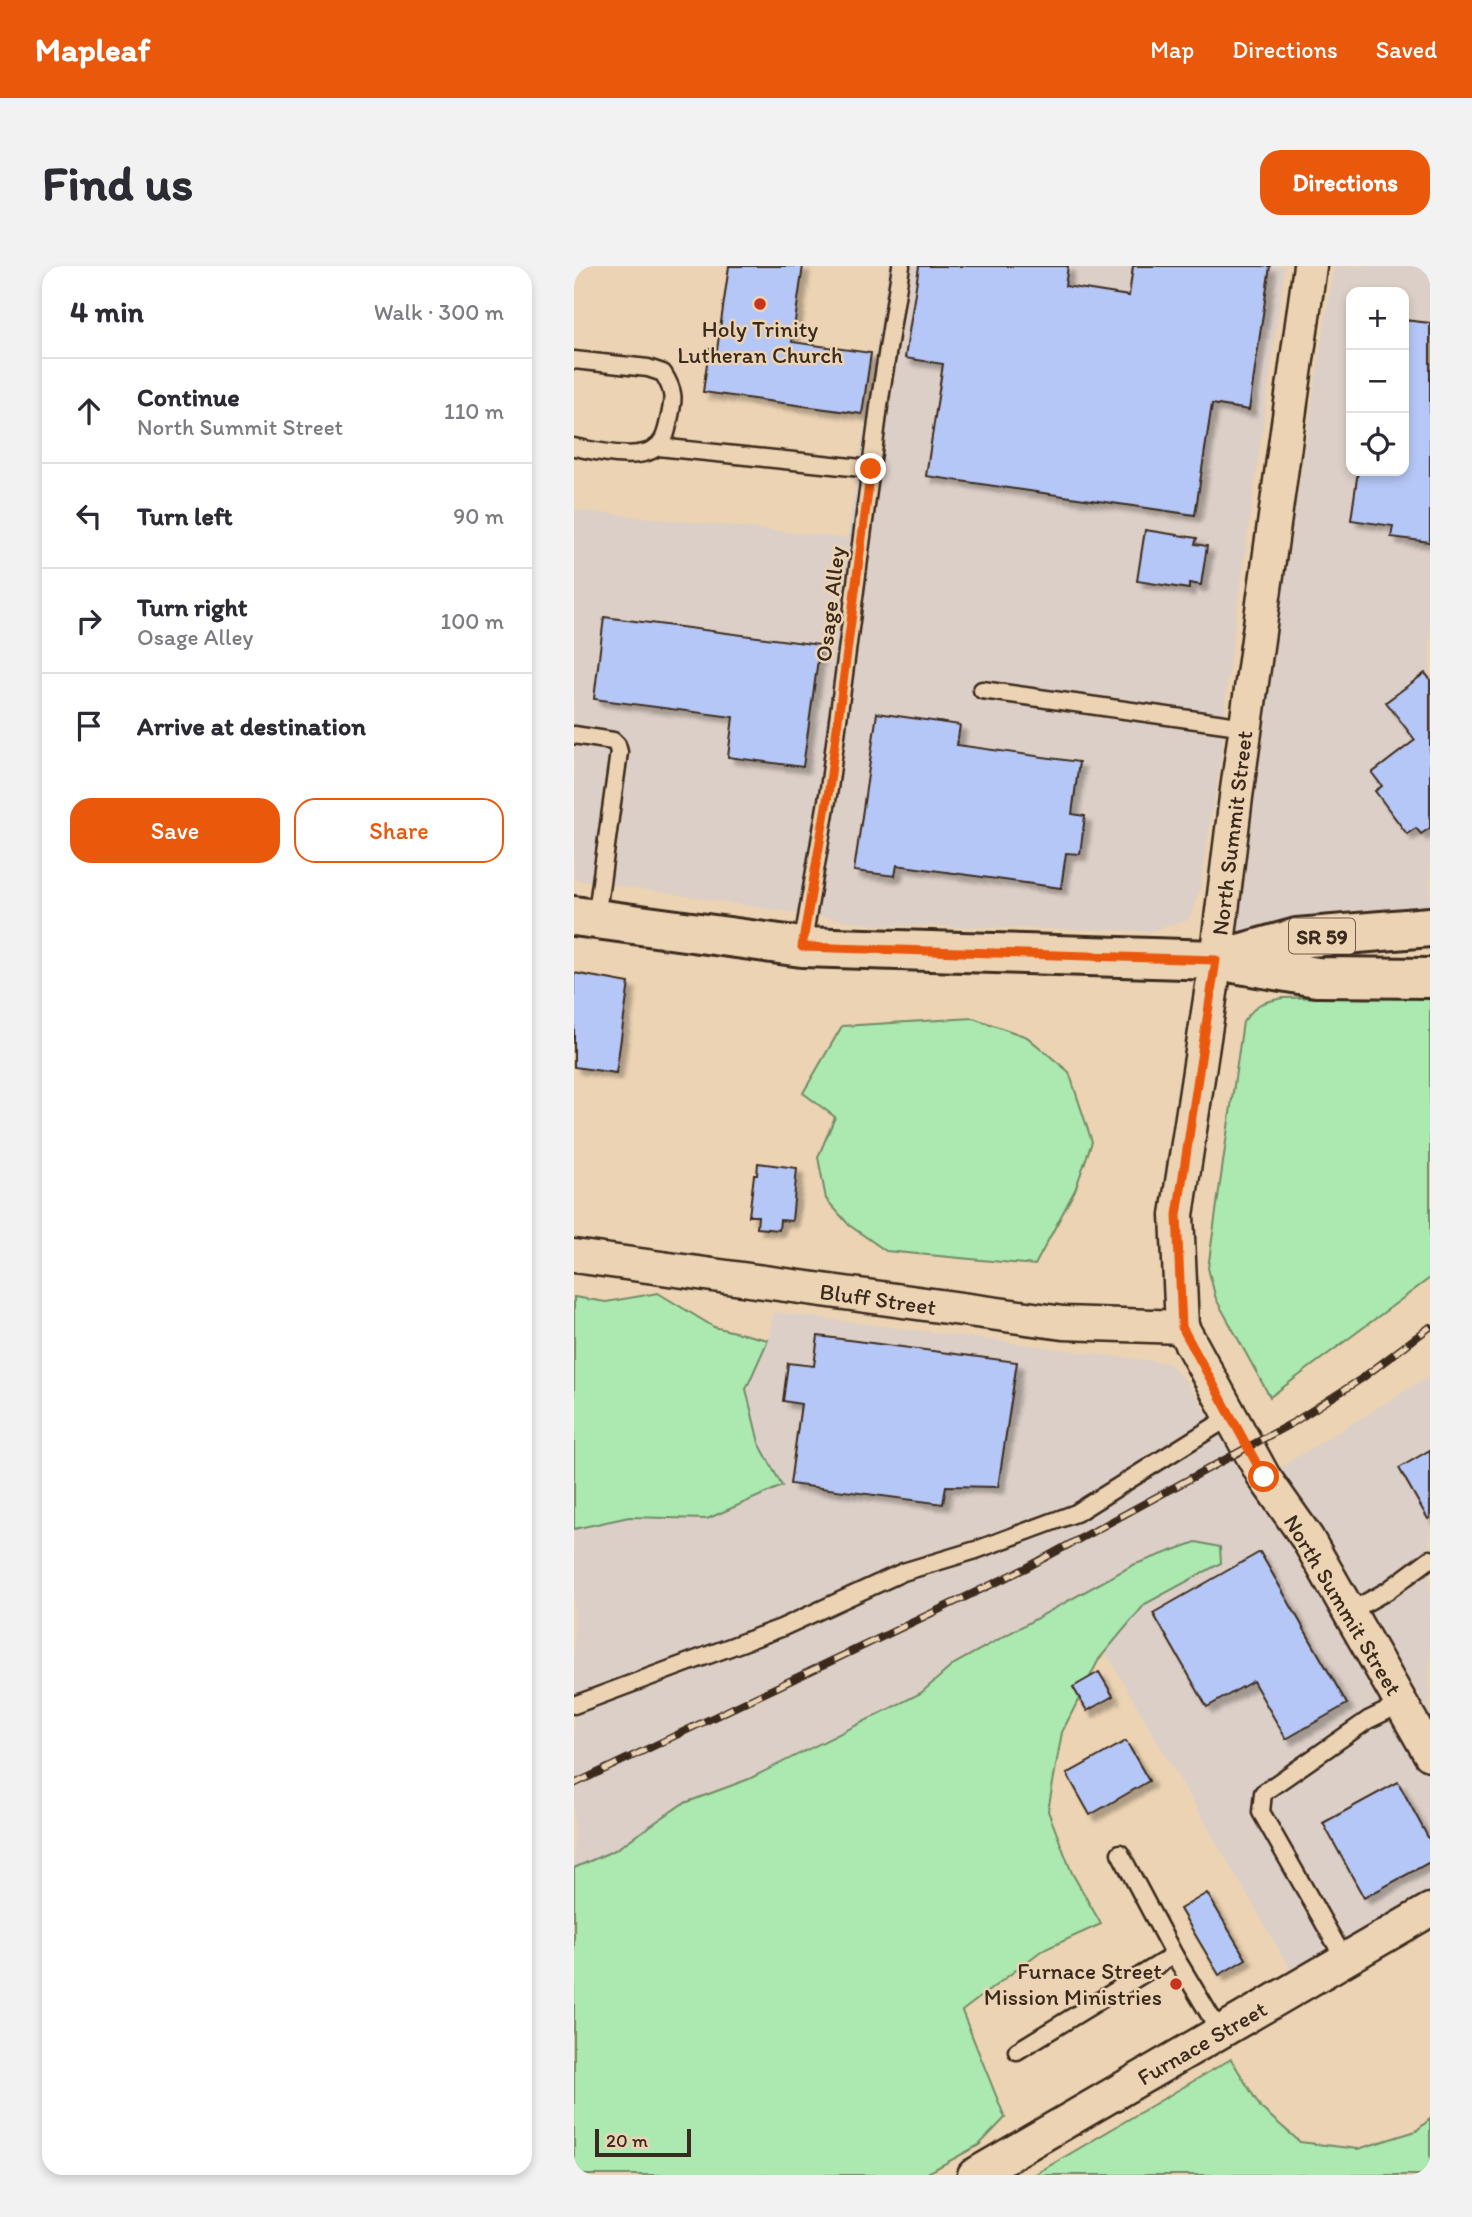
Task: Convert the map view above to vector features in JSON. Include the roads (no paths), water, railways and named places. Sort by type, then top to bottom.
[{"type":"main road","name":"SR 59","points":[[585,918],[802,947],[1216,960],[1317,977],[1430,978]]},
{"type":"main road","name":"SR 59","points":[[1216,960],[1297,938],[1430,927]]},
{"type":"street","name":"North Summit Street","points":[[1310,266],[1216,960],[1177,1215],[1182,1327],[1264,1477],[1307,1538],[1430,1754]]},
{"type":"street","name":"Bluff Street","points":[[574,1256],[1063,1324],[1182,1327]]},
{"type":"street","name":"Furnace Street","points":[[974,2175],[1430,1910]]},
{"type":"lane","name":"Osage Alley","points":[[802,947],[829,789],[901,266]]},
{"type":"lane","points":[[574,360],[648,368],[663,373],[672,388],[674,402],[666,435],[658,446],[643,453],[625,455],[574,447]]},
{"type":"lane","points":[[658,446],[871,469]]},
{"type":"lane","points":[[982,690],[1246,727]]},
{"type":"lane","points":[[574,735],[613,741],[619,752],[585,918]]},
{"type":"lane","points":[[574,1705],[781,1629],[903,1572],[976,1550],[1076,1513],[1231,1416]]},
{"type":"lane","points":[[1349,1612],[1387,1591],[1430,1559]]},
{"type":"lane","points":[[1345,1960],[1261,1812],[1263,1793],[1367,1720],[1401,1703]]},
{"type":"lane","points":[[1120,1853],[1174,1955],[1220,2032]]},
{"type":"lane","points":[[1017,2051],[1174,1955]]},
{"type":"railway","points":[[574,1784],[1026,1568],[1294,1422],[1361,1379],[1430,1327]]},
{"type":"place","name":"Holy Trinity Lutheran Church","points":[[760,304]]},
{"type":"place","name":"Furnace Street Mission Ministries","points":[[1176,1984]]}]
